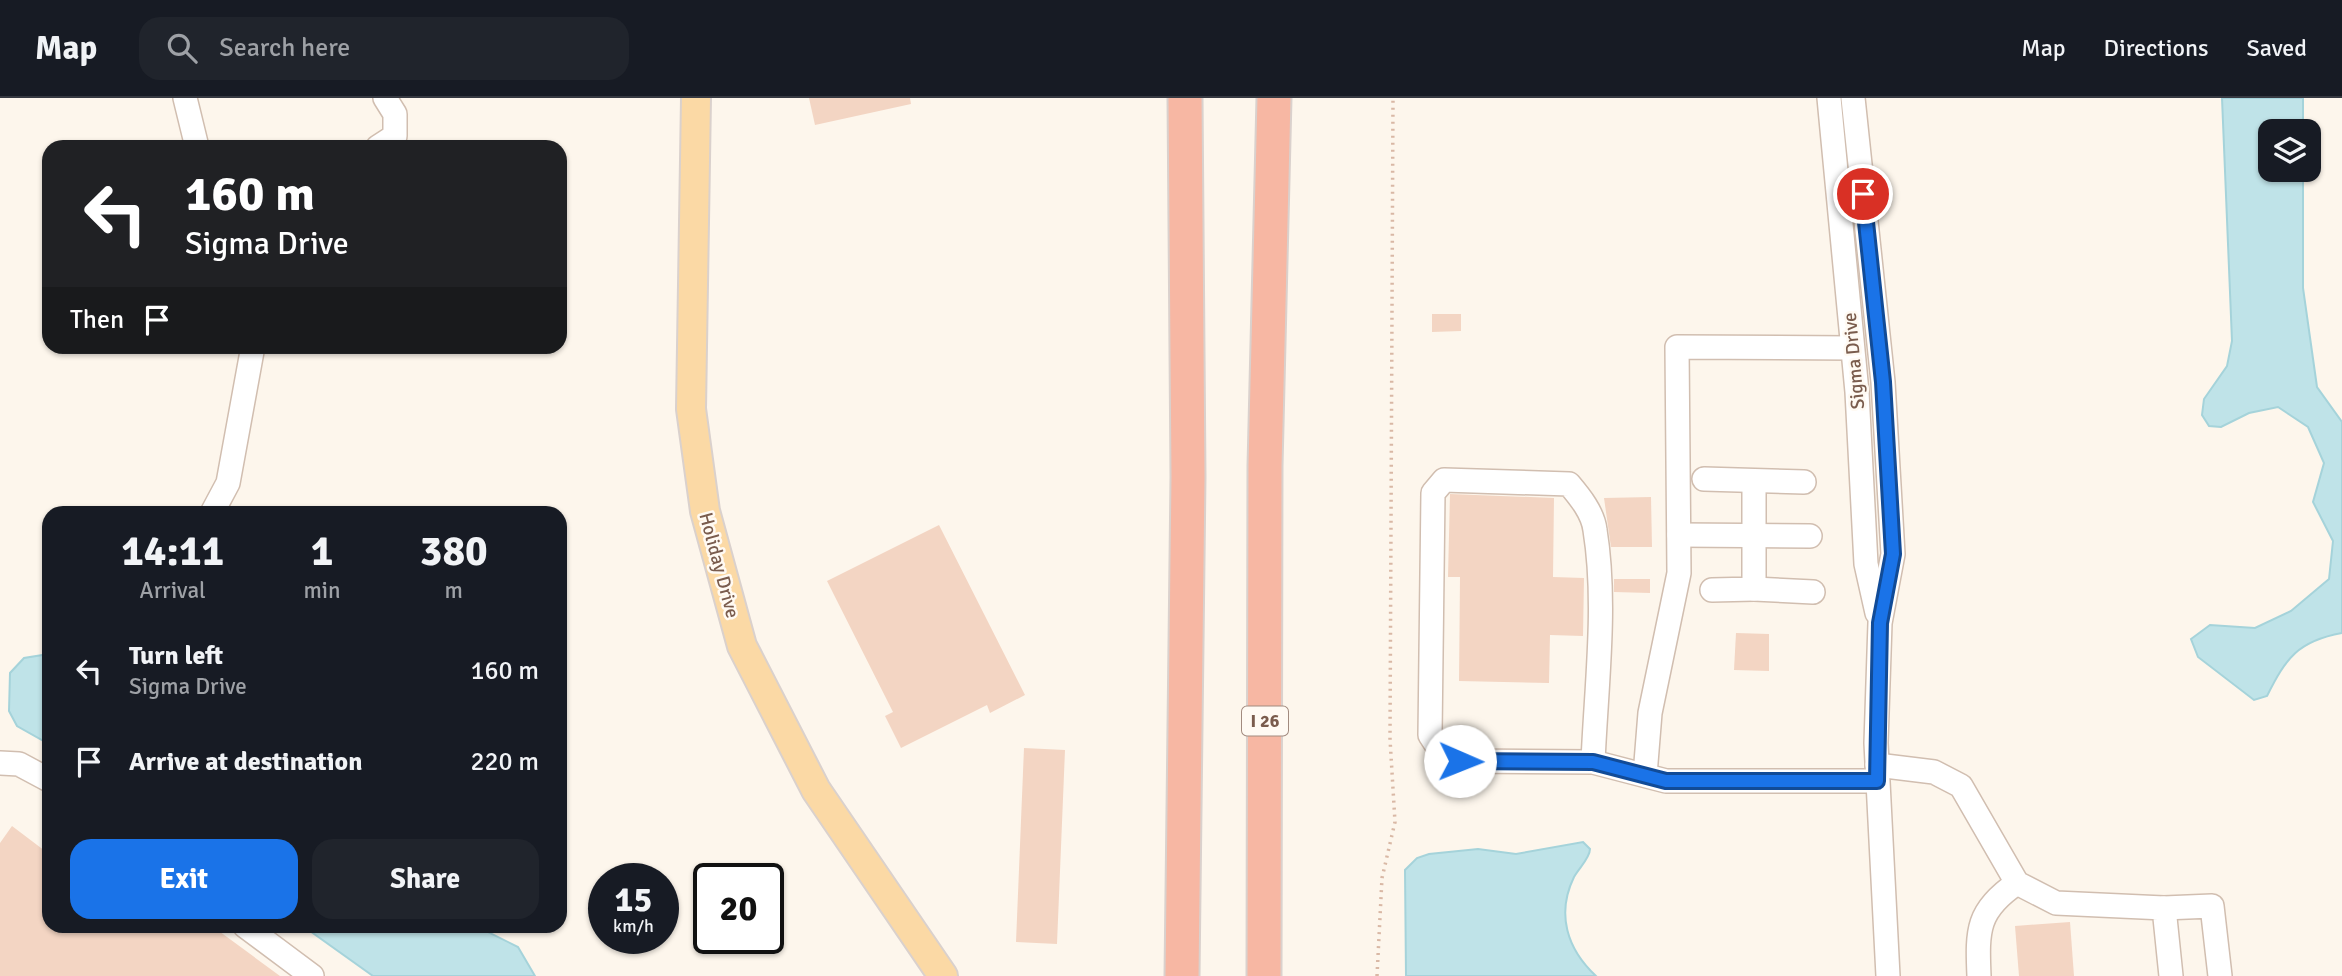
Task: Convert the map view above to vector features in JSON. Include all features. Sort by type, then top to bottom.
[{"type":"highway","points":[[1182,976],[1188,477],[1185,98]]},
{"type":"highway","name":"I 26","points":[[1264,976],[1265,466],[1274,98]]},
{"type":"main road","name":"Holiday Drive","points":[[696,98],[691,409],[705,510],[741,646],[816,790],[943,976]]},
{"type":"street","points":[[386,98],[395,114],[395,136],[389,140]]},
{"type":"street","name":"Sigma Drive","points":[[1829,98],[1852,348],[1866,564],[1880,623]]},
{"type":"street","name":"Sigma Drive","points":[[1853,98],[1883,382],[1893,554],[1880,623],[1877,773],[1888,976]]},
{"type":"street","points":[[191,100],[197,140]]},
{"type":"street","points":[[1645,775],[1650,713],[1679,573],[1677,347],[1852,348]]},
{"type":"street","points":[[216,506],[228,483],[252,354]]},
{"type":"street","points":[[1704,479],[1804,482]]},
{"type":"street","points":[[1593,762],[1600,614],[1595,528],[1583,502],[1569,484],[1444,480],[1433,493],[1430,735],[1441,752],[1460,761],[1593,762],[1666,781],[1934,772],[1961,786],[2017,883],[2056,903],[2164,908],[2212,906],[2220,976]]},
{"type":"street","points":[[1754,481],[1754,589]]},
{"type":"street","points":[[1679,535],[1810,536]]},
{"type":"street","points":[[1712,590],[1813,592]]},
{"type":"street","points":[[0,763],[19,764],[42,776]]},
{"type":"street","points":[[1979,976],[1977,937],[1987,908],[2017,883]]},
{"type":"street","points":[[2164,908],[2171,976]]},
{"type":"street","points":[[254,933],[312,976]]},
{"type":"path","points":[[1377,976],[1382,878],[1395,822],[1390,739],[1393,98]]},
{"type":"water","points":[[2222,98],[2303,98],[2303,119],[2258,119],[2258,182],[2303,182],[2303,288],[2317,387],[2342,422],[2342,633],[2304,646],[2287,661],[2267,696],[2254,700],[2198,657],[2191,639],[2210,625],[2255,628],[2291,611],[2329,579],[2333,541],[2313,502],[2324,463],[2308,427],[2278,407],[2249,413],[2221,427],[2209,426],[2202,415],[2204,399],[2227,366],[2232,341]]},
{"type":"water","points":[[42,655],[42,740],[17,726],[9,711],[10,673],[24,658]]},
{"type":"water","points":[[1583,842],[1590,852],[1574,877],[1565,917],[1572,943],[1586,966],[1596,976],[1406,976],[1405,870],[1417,858],[1429,854],[1478,849],[1516,854]]},
{"type":"water","points":[[313,933],[490,933],[518,947],[535,976],[373,976]]},
{"type":"building","points":[[809,98],[910,98],[911,104],[815,125]]},
{"type":"building","points":[[1432,314],[1461,314],[1461,331],[1432,332]]},
{"type":"building","points":[[1450,494],[1554,498],[1553,577],[1584,578],[1583,636],[1550,635],[1549,683],[1459,681],[1460,577],[1448,577]]},
{"type":"building","points":[[1651,497],[1652,547],[1611,547],[1604,498]]},
{"type":"building","points":[[939,525],[1025,695],[990,713],[987,705],[901,748],[885,716],[893,712],[827,581]]},
{"type":"building","points":[[1614,579],[1650,579],[1650,593],[1614,592]]},
{"type":"building","points":[[1736,633],[1769,634],[1769,671],[1734,670]]},
{"type":"building","points":[[1024,748],[1065,750],[1057,944],[1016,942]]},
{"type":"building","points":[[12,826],[42,849],[42,933],[222,933],[280,976],[0,976],[0,843]]},
{"type":"building","points":[[2070,922],[2074,976],[2019,976],[2015,926]]},
{"type":"route","points":[[1460,761],[1593,762],[1666,781],[1877,781],[1880,623],[1893,554],[1883,382],[1863,194]]}]
